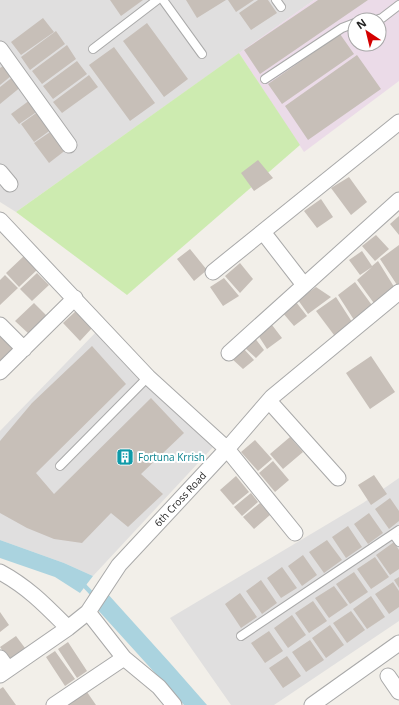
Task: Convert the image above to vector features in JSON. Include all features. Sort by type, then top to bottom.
[{"type":"street","points":[[0,50],[69,145]]},
{"type":"street","points":[[213,272],[399,122]]},
{"type":"street","points":[[0,172],[10,184]]},
{"type":"street","points":[[229,353],[399,200]]},
{"type":"street","points":[[0,220],[148,377],[227,449],[295,533]]},
{"type":"street","points":[[263,232],[304,285]]},
{"type":"street","name":"6th Cross Road","points":[[3,668],[68,628],[91,608],[119,565],[227,449],[272,397],[399,292]]},
{"type":"street","points":[[0,372],[75,298]]},
{"type":"street","points":[[0,325],[24,348]]},
{"type":"street","points":[[269,401],[338,478]]},
{"type":"street","points":[[0,572],[9,576],[33,593],[68,628]]},
{"type":"street","points":[[91,608],[124,658],[159,687],[174,705]]},
{"type":"street","points":[[312,705],[399,643]]},
{"type":"street","points":[[54,705],[124,658]]},
{"type":"street","points":[[388,676],[399,692]]},
{"type":"lane","points":[[93,49],[157,0]]},
{"type":"lane","points":[[163,0],[202,54]]},
{"type":"lane","points":[[276,0],[281,8]]},
{"type":"lane","points":[[387,14],[399,5]]},
{"type":"lane","points":[[265,79],[347,26]]},
{"type":"lane","points":[[60,466],[148,377]]},
{"type":"lane","points":[[241,636],[396,532],[399,542]]},
{"type":"shaded area","points":[[0,0],[314,0],[16,212],[0,202]]},
{"type":"shaded area","points":[[314,0],[399,0],[399,81],[304,152],[239,53]]},
{"type":"shaded area","name":"Fortuna Krrish","points":[[97,331],[213,447],[93,576],[64,563],[0,540],[0,431]]},
{"type":"shaded area","points":[[399,478],[399,621],[274,705],[231,705],[170,618],[363,503]]},
{"type":"green space","points":[[239,53],[300,145],[127,295],[16,212]]},
{"type":"water","points":[[0,540],[64,563],[93,576],[80,593],[55,577],[0,558]]},
{"type":"water","points":[[106,592],[207,705],[184,705],[97,609]]},
{"type":"building","points":[[110,0],[143,0],[121,16]]},
{"type":"building","points":[[186,0],[226,0],[197,18]]},
{"type":"building","points":[[228,0],[254,0],[236,12]]},
{"type":"building","points":[[258,0],[268,0],[277,13],[251,30],[239,13]]},
{"type":"building","points":[[318,0],[368,0],[350,12],[347,12],[347,14],[260,74],[244,50]]},
{"type":"building","points":[[43,18],[54,32],[21,55],[11,42]]},
{"type":"building","points":[[147,23],[188,79],[164,97],[123,41]]},
{"type":"building","points":[[56,31],[65,44],[30,70],[21,57]]},
{"type":"building","points":[[340,34],[347,44],[347,52],[353,52],[354,54],[282,104],[268,84]]},
{"type":"building","points":[[67,45],[76,59],[42,84],[32,71]]},
{"type":"building","points":[[114,47],[155,103],[130,121],[89,65]]},
{"type":"building","points":[[357,55],[381,89],[308,140],[285,106]]},
{"type":"building","points":[[77,61],[87,74],[53,99],[43,86]]},
{"type":"building","points":[[3,66],[11,76],[0,85],[0,68]]},
{"type":"building","points":[[89,75],[98,87],[62,113],[53,102]]},
{"type":"building","points":[[14,76],[22,86],[0,104],[0,87]]},
{"type":"building","points":[[30,100],[38,111],[19,124],[11,114]]},
{"type":"building","points":[[39,111],[52,129],[34,142],[21,124]]},
{"type":"building","points":[[53,130],[67,149],[49,163],[34,143]]},
{"type":"building","points":[[258,160],[273,178],[254,191],[241,173]]},
{"type":"building","points":[[349,177],[367,202],[351,215],[331,188]]},
{"type":"building","points":[[321,199],[333,217],[317,228],[304,211]]},
{"type":"building","points":[[399,216],[399,235],[390,224]]},
{"type":"building","points":[[376,235],[389,249],[375,261],[362,246]]},
{"type":"building","points":[[399,245],[399,288],[380,259]]},
{"type":"building","points":[[190,249],[207,270],[194,281],[177,259]]},
{"type":"building","points":[[362,251],[372,266],[378,261],[396,290],[376,306],[357,280],[372,267],[360,275],[349,260]]},
{"type":"building","points":[[25,255],[38,269],[19,287],[6,273]]},
{"type":"building","points":[[240,263],[253,279],[240,293],[225,276]]},
{"type":"building","points":[[37,273],[49,285],[32,301],[20,289]]},
{"type":"building","points":[[5,275],[18,288],[0,305],[0,280]]},
{"type":"building","points":[[224,278],[239,296],[223,306],[210,287]]},
{"type":"building","points":[[355,282],[374,308],[356,323],[338,295]]},
{"type":"building","points":[[316,287],[331,297],[308,314],[298,300]]},
{"type":"building","points":[[336,297],[354,325],[337,339],[316,311]]},
{"type":"building","points":[[296,302],[307,316],[294,326],[282,312]]},
{"type":"building","points":[[34,303],[47,316],[29,334],[15,321]]},
{"type":"building","points":[[77,310],[93,327],[80,341],[63,323]]},
{"type":"building","points":[[272,325],[282,338],[267,349],[258,335]]},
{"type":"building","points":[[0,331],[15,347],[0,362]]},
{"type":"building","points":[[254,337],[264,350],[256,358],[244,347]]},
{"type":"building","name":"Fortuna Krrish","points":[[92,346],[126,384],[36,473],[54,494],[151,398],[184,433],[141,474],[163,494],[128,527],[111,513],[82,543],[54,539],[27,528],[0,513],[0,441],[32,403]]},
{"type":"building","points":[[242,347],[254,360],[243,369],[231,358]]},
{"type":"building","points":[[371,356],[395,392],[370,409],[346,373]]},
{"type":"building","points":[[290,437],[303,452],[283,469],[270,454]]},
{"type":"building","points":[[255,440],[272,459],[258,471],[241,452]]},
{"type":"building","points":[[273,461],[289,480],[275,492],[259,473]]},
{"type":"building","points":[[374,475],[387,494],[371,505],[358,485]]},
{"type":"building","points":[[236,476],[249,492],[233,505],[220,490]]},
{"type":"building","points":[[251,493],[258,502],[242,516],[234,507]]},
{"type":"building","points":[[390,498],[399,511],[399,521],[389,529],[375,509]]},
{"type":"building","points":[[260,503],[270,515],[254,529],[243,517]]},
{"type":"building","points":[[369,513],[383,533],[368,544],[354,524]]},
{"type":"building","points":[[348,526],[362,547],[346,558],[332,537]]},
{"type":"building","points":[[327,540],[342,560],[324,573],[309,552]]},
{"type":"building","points":[[394,542],[399,550],[399,569],[390,575],[376,555]]},
{"type":"building","points":[[303,555],[317,575],[302,586],[288,566]]},
{"type":"building","points":[[375,557],[389,577],[371,589],[357,569]]},
{"type":"building","points":[[282,567],[297,588],[281,598],[267,578]]},
{"type":"building","points":[[354,572],[368,592],[350,604],[336,584]]},
{"type":"building","points":[[399,577],[399,588],[394,580]]},
{"type":"building","points":[[261,580],[277,603],[262,614],[246,591]]},
{"type":"building","points":[[393,582],[399,591],[399,607],[389,614],[375,594]]},
{"type":"building","points":[[334,586],[348,605],[329,618],[315,598]]},
{"type":"building","points":[[240,593],[257,617],[241,628],[225,604]]},
{"type":"building","points":[[371,596],[385,617],[367,629],[353,609]]},
{"type":"building","points":[[313,601],[327,621],[309,633],[295,613]]},
{"type":"building","points":[[351,611],[365,630],[347,643],[333,623]]},
{"type":"building","points":[[0,612],[9,625],[0,632]]},
{"type":"building","points":[[292,615],[306,635],[288,648],[274,628]]},
{"type":"building","points":[[330,625],[344,645],[326,658],[312,638]]},
{"type":"building","points":[[269,631],[283,651],[265,663],[251,643]]},
{"type":"building","points":[[16,636],[25,648],[9,660],[0,647]]},
{"type":"building","points":[[310,640],[324,660],[306,672],[292,652]]},
{"type":"building","points":[[68,642],[87,671],[77,678],[58,649]]},
{"type":"building","points":[[55,651],[75,679],[65,686],[46,657]]},
{"type":"building","points":[[287,656],[301,676],[283,688],[269,668]]},
{"type":"building","points":[[3,687],[16,705],[0,705],[0,689]]},
{"type":"building","points":[[87,692],[96,705],[67,705]]},
{"type":"waterway","points":[[81,582],[95,597]]},
{"type":"place","name":"Fortuna Krrish","points":[[125,457]]}]
